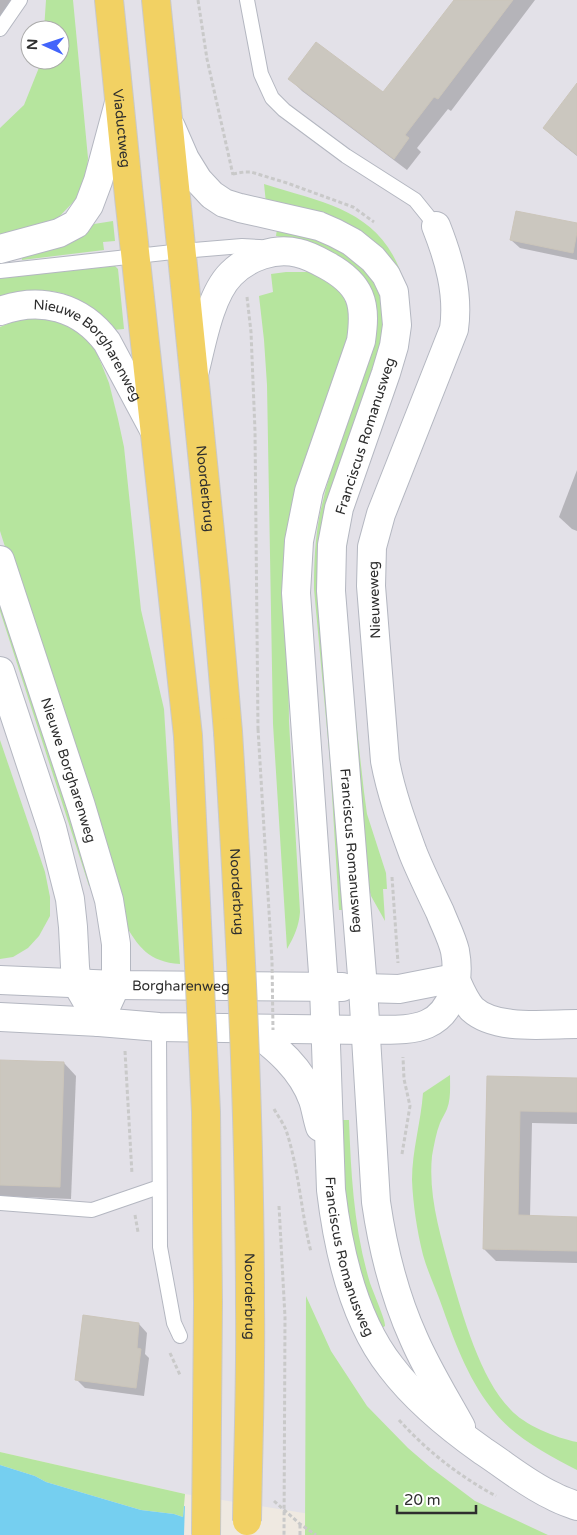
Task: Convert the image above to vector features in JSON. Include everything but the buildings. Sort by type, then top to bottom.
[{"type":"main road","name":"Viaductweg","points":[[109,0],[136,257]]},
{"type":"main road","points":[[156,0],[182,251]]},
{"type":"main road","name":"Noorderbrug","points":[[182,251],[228,732],[243,1000],[250,1307],[247,1535]]},
{"type":"main road","points":[[136,257],[188,736],[206,1112],[208,1303],[206,1535]]},
{"type":"street","points":[[0,249],[59,233],[76,224],[89,205],[98,181],[120,99]]},
{"type":"street","name":"Franciscus Romanusweg","points":[[169,121],[185,159],[198,180],[212,195],[224,203],[240,208],[319,226],[352,242],[382,269],[390,284],[396,302],[397,325],[394,346],[339,508],[332,545],[331,591],[363,988],[376,1202],[380,1231],[388,1270],[414,1341],[469,1442]]},
{"type":"street","name":"Nieuweweg","points":[[366,1030],[415,1028],[427,1024],[447,1008],[454,989],[455,978],[456,958],[452,941],[414,854],[389,780],[385,761],[371,586],[372,547],[381,514],[454,328],[456,311],[450,267],[436,226]]},
{"type":"street","name":"Franciscus Romanusweg","points":[[194,374],[214,302],[231,274],[255,257],[275,251],[290,251],[305,255],[340,274],[356,290],[361,303],[362,332],[358,351],[308,491],[299,541],[296,593],[324,987],[331,1190],[339,1244],[356,1300],[368,1329],[390,1366],[407,1387],[427,1407],[469,1442],[534,1486],[577,1506]]},
{"type":"street","name":"Nieuwe Borgharenweg","points":[[0,311],[16,306],[41,304],[72,312],[90,324],[99,331],[107,342],[154,430]]},
{"type":"street","name":"Nieuwe Borgharenweg","points":[[0,560],[110,900],[116,944],[116,985]]},
{"type":"street","points":[[0,671],[52,828],[70,899],[77,984],[99,1022]]},
{"type":"street","points":[[363,988],[399,989],[455,978],[464,999],[472,1008],[488,1019],[507,1024],[577,1024]]},
{"type":"street","name":"Borgharenweg","points":[[0,980],[116,985],[363,988]]},
{"type":"street","points":[[99,1022],[116,985]]},
{"type":"street","points":[[0,1017],[159,1027],[366,1030]]},
{"type":"street","points":[[251,1029],[278,1050],[297,1071],[313,1100],[330,1163]]},
{"type":"lane","points":[[0,29],[20,0]]},
{"type":"lane","points":[[247,0],[261,74],[272,98],[284,110],[346,156],[415,200],[436,226]]},
{"type":"lane","points":[[0,271],[242,246],[259,247],[275,251]]},
{"type":"lane","points":[[159,1027],[160,1247],[174,1323],[180,1336]]},
{"type":"lane","points":[[0,1203],[92,1210],[159,1187]]},
{"type":"path","points":[[198,0],[207,59],[240,208]]},
{"type":"path","points":[[244,264],[251,332],[255,422],[258,729]]},
{"type":"path","points":[[401,1162],[410,1106],[406,1088]]},
{"type":"path","points":[[300,1535],[300,1524],[316,1535]]},
{"type":"shaded area","points":[[0,0],[577,0],[577,1535],[440,1535],[185,1494],[0,1452]]},
{"type":"green space","points":[[46,0],[73,0],[88,158],[86,179],[79,196],[57,219],[0,236],[0,128],[24,105],[38,70],[70,70],[70,20],[45,20]]},
{"type":"green space","points":[[264,184],[333,206],[352,215],[370,227],[384,242],[397,262],[406,288],[352,511],[344,568],[346,631],[367,814],[386,873],[387,889],[383,889],[385,921],[371,896],[367,881],[337,568],[401,290],[266,203]]},
{"type":"green space","points":[[113,221],[115,241],[103,242],[104,250],[22,260],[21,250],[61,245],[78,238],[94,224]]},
{"type":"green space","points":[[277,229],[325,244],[353,260],[365,271],[374,284],[381,300],[383,313],[384,335],[339,474],[346,910],[339,910],[330,762],[314,589],[315,561],[318,522],[331,470],[374,345],[376,328],[375,306],[373,300],[291,239],[276,236]]},
{"type":"green space","points":[[115,266],[118,269],[124,329],[113,330],[87,307],[73,298],[53,291],[32,292],[0,300],[0,278]]},
{"type":"green space","points":[[309,272],[334,284],[350,305],[352,321],[287,571],[289,722],[300,912],[296,931],[287,949],[273,724],[267,385],[259,296],[273,292],[271,274]]},
{"type":"green space","points":[[37,317],[66,323],[83,333],[97,353],[109,383],[118,419],[124,447],[141,610],[164,709],[180,964],[160,960],[146,952],[134,939],[124,922],[0,531],[0,327],[22,318]]},
{"type":"green space","points":[[0,584],[99,884],[89,886],[0,611]]},
{"type":"green space","points":[[0,740],[45,872],[50,897],[50,916],[39,936],[28,948],[13,957],[0,959]]},
{"type":"green space","points":[[450,1075],[448,1105],[435,1139],[431,1171],[440,1231],[461,1309],[481,1364],[499,1396],[523,1420],[550,1434],[577,1442],[577,1470],[523,1439],[504,1423],[487,1402],[471,1377],[459,1350],[425,1262],[414,1208],[413,1158],[423,1093]]},
{"type":"green space","points":[[337,1120],[349,1120],[352,1182],[360,1243],[370,1283],[385,1323],[385,1326],[382,1328],[370,1308],[350,1247]]},
{"type":"green space","points":[[306,1296],[331,1351],[367,1406],[408,1448],[475,1501],[548,1535],[305,1535]]},
{"type":"green space","points":[[0,1452],[185,1494],[183,1517],[141,1510],[46,1482],[35,1476],[0,1465]]},
{"type":"water","points":[[0,1465],[35,1476],[46,1482],[141,1510],[183,1517],[184,1506],[205,1511],[206,1524],[268,1535],[0,1535]]},
{"type":"pier","points":[[185,1503],[206,1509],[216,1525],[228,1522],[265,1530],[270,1535],[184,1535]]}]
